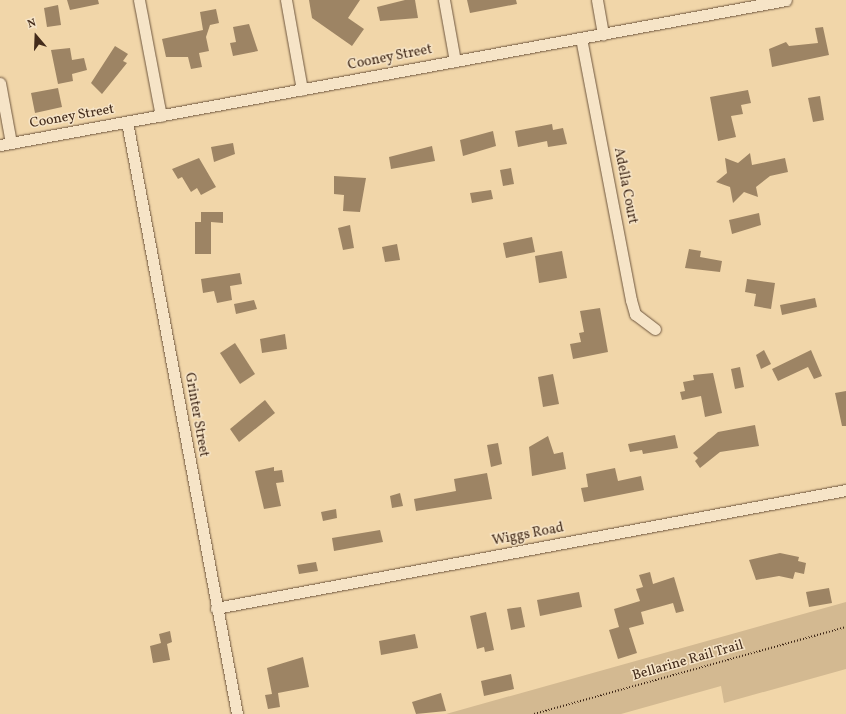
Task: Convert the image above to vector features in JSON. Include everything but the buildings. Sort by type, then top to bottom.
[{"type":"street","points":[[139,0],[161,116]]},
{"type":"street","points":[[286,0],[302,90]]},
{"type":"street","points":[[444,0],[455,61]]},
{"type":"street","points":[[597,0],[603,34]]},
{"type":"street","name":"Cooney Street","points":[[5,144],[786,0]]},
{"type":"street","name":"Adella Court","points":[[581,38],[631,300],[635,314],[656,329]]},
{"type":"street","points":[[0,83],[5,144]]},
{"type":"street","name":"Grinter Street","points":[[127,122],[216,608],[237,714]]},
{"type":"street","name":"Wiggs Road","points":[[216,608],[846,490]]},
{"type":"path","name":"Bellarine Rail Trail","points":[[534,714],[846,627]]},
{"type":"shaded area","points":[[846,602],[846,669],[724,703],[721,686],[621,714],[446,714]]}]
